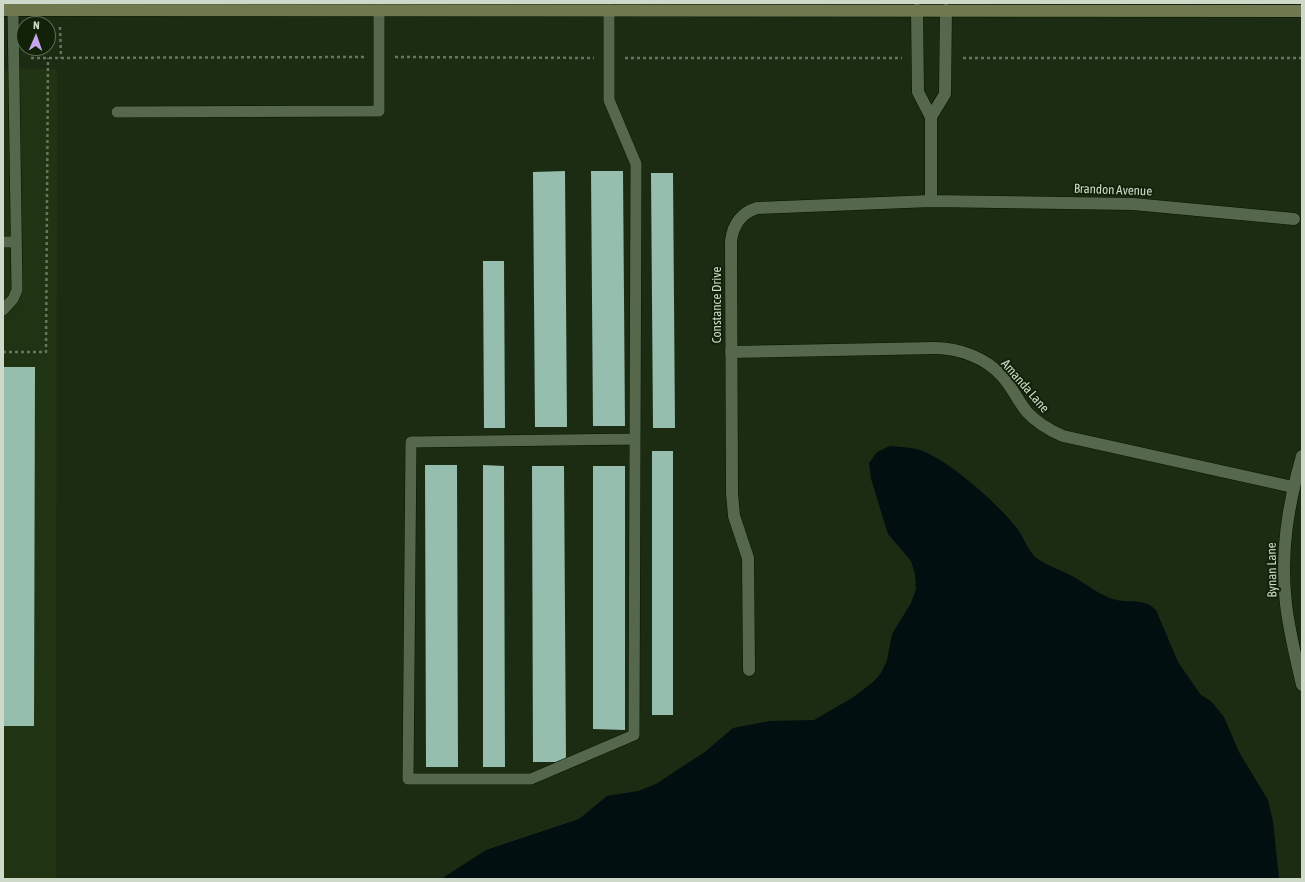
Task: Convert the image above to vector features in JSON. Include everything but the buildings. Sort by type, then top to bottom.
[{"type":"main road","points":[[10,7],[60,10],[609,10],[718,6],[917,10],[1302,12]]},
{"type":"street","points":[[917,10],[918,92],[931,117],[931,201]]},
{"type":"street","points":[[931,117],[945,94],[946,10]]},
{"type":"street","name":"Brandon Avenue","points":[[931,201],[1133,204],[1294,219]]},
{"type":"street","name":"Constance Drive","points":[[749,670],[749,564],[745,547],[734,516],[732,493],[732,235],[735,224],[747,212],[757,208],[931,201]]},
{"type":"street","name":"Amanda Lane","points":[[732,352],[935,348],[956,350],[976,358],[993,368],[1002,376],[1027,412],[1048,430],[1063,436],[1293,487]]},
{"type":"street","name":"Bynan Lane","points":[[1302,456],[1293,487],[1286,528],[1284,576],[1288,618],[1302,685]]},
{"type":"lane","points":[[3,310],[13,299],[16,290],[13,59],[10,7]]},
{"type":"lane","points":[[117,112],[380,111],[379,10]]},
{"type":"lane","points":[[609,10],[609,100],[636,164],[634,735],[531,780],[408,779],[411,442],[635,439]]},
{"type":"lane","points":[[3,242],[15,242]]},
{"type":"path","points":[[60,10],[61,58]]},
{"type":"path","points":[[13,59],[380,57],[917,58]]},
{"type":"path","points":[[3,352],[46,352],[48,58]]},
{"type":"path","points":[[946,58],[1302,58]]},
{"type":"shaded area","points":[[3,69],[57,69],[56,879],[3,879]]},
{"type":"shaded area","points":[[890,446],[923,451],[935,457],[960,474],[997,506],[1019,531],[1033,554],[1041,561],[1074,577],[1108,597],[1119,600],[1141,602],[1156,610],[1178,662],[1201,695],[1211,701],[1224,717],[1239,752],[1268,800],[1273,821],[1279,879],[441,879],[486,850],[579,819],[607,796],[638,791],[656,784],[706,751],[733,728],[770,721],[814,720],[852,698],[873,682],[881,673],[887,660],[892,634],[911,603],[916,589],[915,574],[911,561],[888,534],[871,479],[869,463],[877,452]]}]
